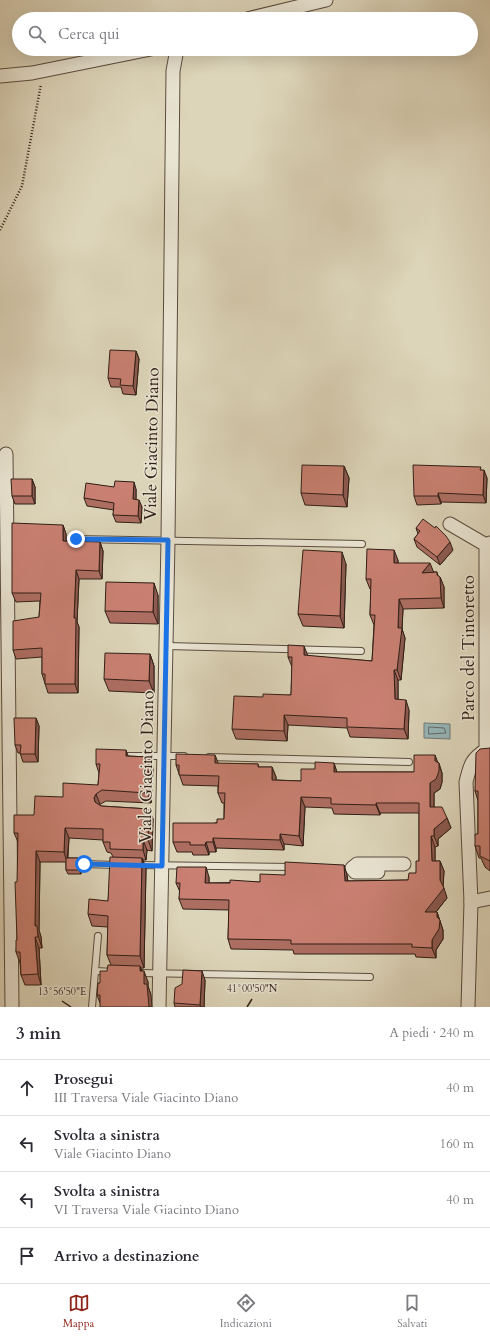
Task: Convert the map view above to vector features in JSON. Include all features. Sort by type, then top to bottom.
[{"type":"street","points":[[276,12],[326,0]]},
{"type":"street","points":[[0,76],[43,71],[117,56]]},
{"type":"street","name":"Viale Giacinto Diano","points":[[158,1007],[167,646],[173,71],[176,56]]},
{"type":"street","points":[[6,454],[12,1007]]},
{"type":"street","name":"Parco del Tintoretto","points":[[450,524],[488,544],[488,751],[475,757],[470,767],[466,782],[471,902],[468,1007]]},
{"type":"street","points":[[149,811],[164,812]]},
{"type":"street","points":[[378,872],[355,872],[348,868],[357,864],[404,864]]},
{"type":"street","points":[[471,902],[490,898]]},
{"type":"lane","points":[[76,539],[362,544]]},
{"type":"lane","points":[[167,646],[361,651]]},
{"type":"lane","points":[[110,756],[188,756]]},
{"type":"lane","points":[[204,757],[409,762]]},
{"type":"lane","points":[[84,864],[123,865]]},
{"type":"lane","points":[[131,865],[297,868]]},
{"type":"lane","points":[[92,1007],[98,936]]},
{"type":"lane","points":[[95,971],[124,972]]},
{"type":"lane","points":[[131,972],[370,977]]},
{"type":"path","points":[[0,230],[22,186],[37,114],[43,71]]},
{"type":"water","points":[[424,723],[450,724],[450,739],[424,738]]},
{"type":"building","points":[[110,350],[136,351],[133,386],[120,385],[121,379],[108,378]]},
{"type":"building","points":[[302,465],[344,466],[343,495],[301,493]]},
{"type":"building","points":[[413,465],[481,467],[480,470],[484,470],[483,495],[438,493],[438,496],[414,496]]},
{"type":"building","points":[[11,479],[32,479],[32,496],[12,496]]},
{"type":"building","points":[[115,481],[134,482],[133,499],[139,500],[138,516],[113,515],[114,503],[84,498],[86,483],[114,487]]},
{"type":"building","points":[[423,519],[435,528],[436,526],[450,542],[437,557],[414,539],[420,531],[416,528]]},
{"type":"building","points":[[12,523],[63,525],[63,541],[100,542],[99,571],[76,570],[74,618],[76,618],[75,684],[45,684],[45,674],[42,674],[42,648],[13,650],[13,621],[39,617],[41,593],[12,593]]},
{"type":"building","points":[[367,549],[394,550],[394,563],[430,563],[422,573],[437,572],[437,575],[440,577],[441,598],[399,599],[398,628],[402,628],[397,670],[394,670],[395,699],[406,700],[404,729],[347,727],[347,718],[284,715],[284,731],[232,729],[234,696],[263,697],[263,694],[291,695],[292,657],[288,657],[288,645],[304,646],[304,655],[372,661],[375,615],[370,615],[371,579],[366,579]]},
{"type":"building","points":[[303,550],[342,552],[340,616],[298,614]]},
{"type":"building","points":[[106,582],[154,583],[153,612],[105,611]]},
{"type":"building","points":[[105,653],[150,654],[149,681],[104,679]]},
{"type":"building","points":[[14,718],[36,718],[35,754],[20,754],[21,745],[15,745]]},
{"type":"building","points":[[490,748],[490,861],[480,856],[480,846],[475,846],[475,834],[478,834],[478,791],[475,791],[476,753],[480,749]]},
{"type":"building","points":[[96,749],[126,750],[126,756],[149,757],[147,793],[102,790],[96,794],[94,798],[95,802],[101,806],[149,809],[148,840],[143,840],[143,850],[110,849],[110,842],[103,842],[103,829],[65,828],[64,852],[36,851],[35,926],[37,926],[38,937],[35,937],[38,974],[21,975],[20,952],[16,952],[15,882],[17,882],[18,833],[14,833],[14,815],[34,815],[35,796],[63,797],[63,783],[98,785],[100,764],[96,764]]},
{"type":"building","points":[[176,754],[215,755],[215,763],[258,764],[258,767],[272,767],[272,780],[301,781],[301,769],[315,769],[315,762],[334,763],[334,772],[414,772],[414,755],[435,755],[435,761],[439,763],[439,771],[436,779],[430,783],[430,807],[442,807],[447,818],[434,829],[434,836],[431,836],[432,861],[440,861],[440,880],[444,888],[425,912],[437,912],[437,917],[440,920],[439,929],[432,940],[432,948],[412,947],[412,944],[291,944],[291,940],[228,939],[229,900],[179,899],[180,883],[176,883],[177,867],[206,867],[205,883],[230,883],[230,880],[260,882],[260,874],[285,875],[285,862],[344,865],[345,881],[408,880],[409,873],[416,873],[416,861],[419,861],[419,803],[376,803],[376,805],[331,804],[331,798],[301,797],[299,836],[280,834],[280,840],[213,838],[213,842],[206,842],[205,845],[190,845],[190,842],[173,842],[173,823],[217,823],[217,819],[224,819],[225,793],[218,793],[219,776],[179,775],[179,765],[176,765]]},
{"type":"building","points":[[110,857],[142,858],[140,956],[107,955],[108,916],[88,914],[89,899],[108,901]]},
{"type":"building","points":[[66,858],[78,858],[79,870],[66,870]]},
{"type":"building","points":[[108,965],[140,966],[140,971],[144,971],[144,984],[147,984],[149,1007],[100,1007],[100,995],[97,995],[98,983],[100,983],[100,971],[107,971]]},
{"type":"building","points":[[183,970],[202,971],[200,1005],[174,1003],[175,988],[182,984]]},
{"type":"route","points":[[76,539],[168,540],[162,866],[84,864]]}]
